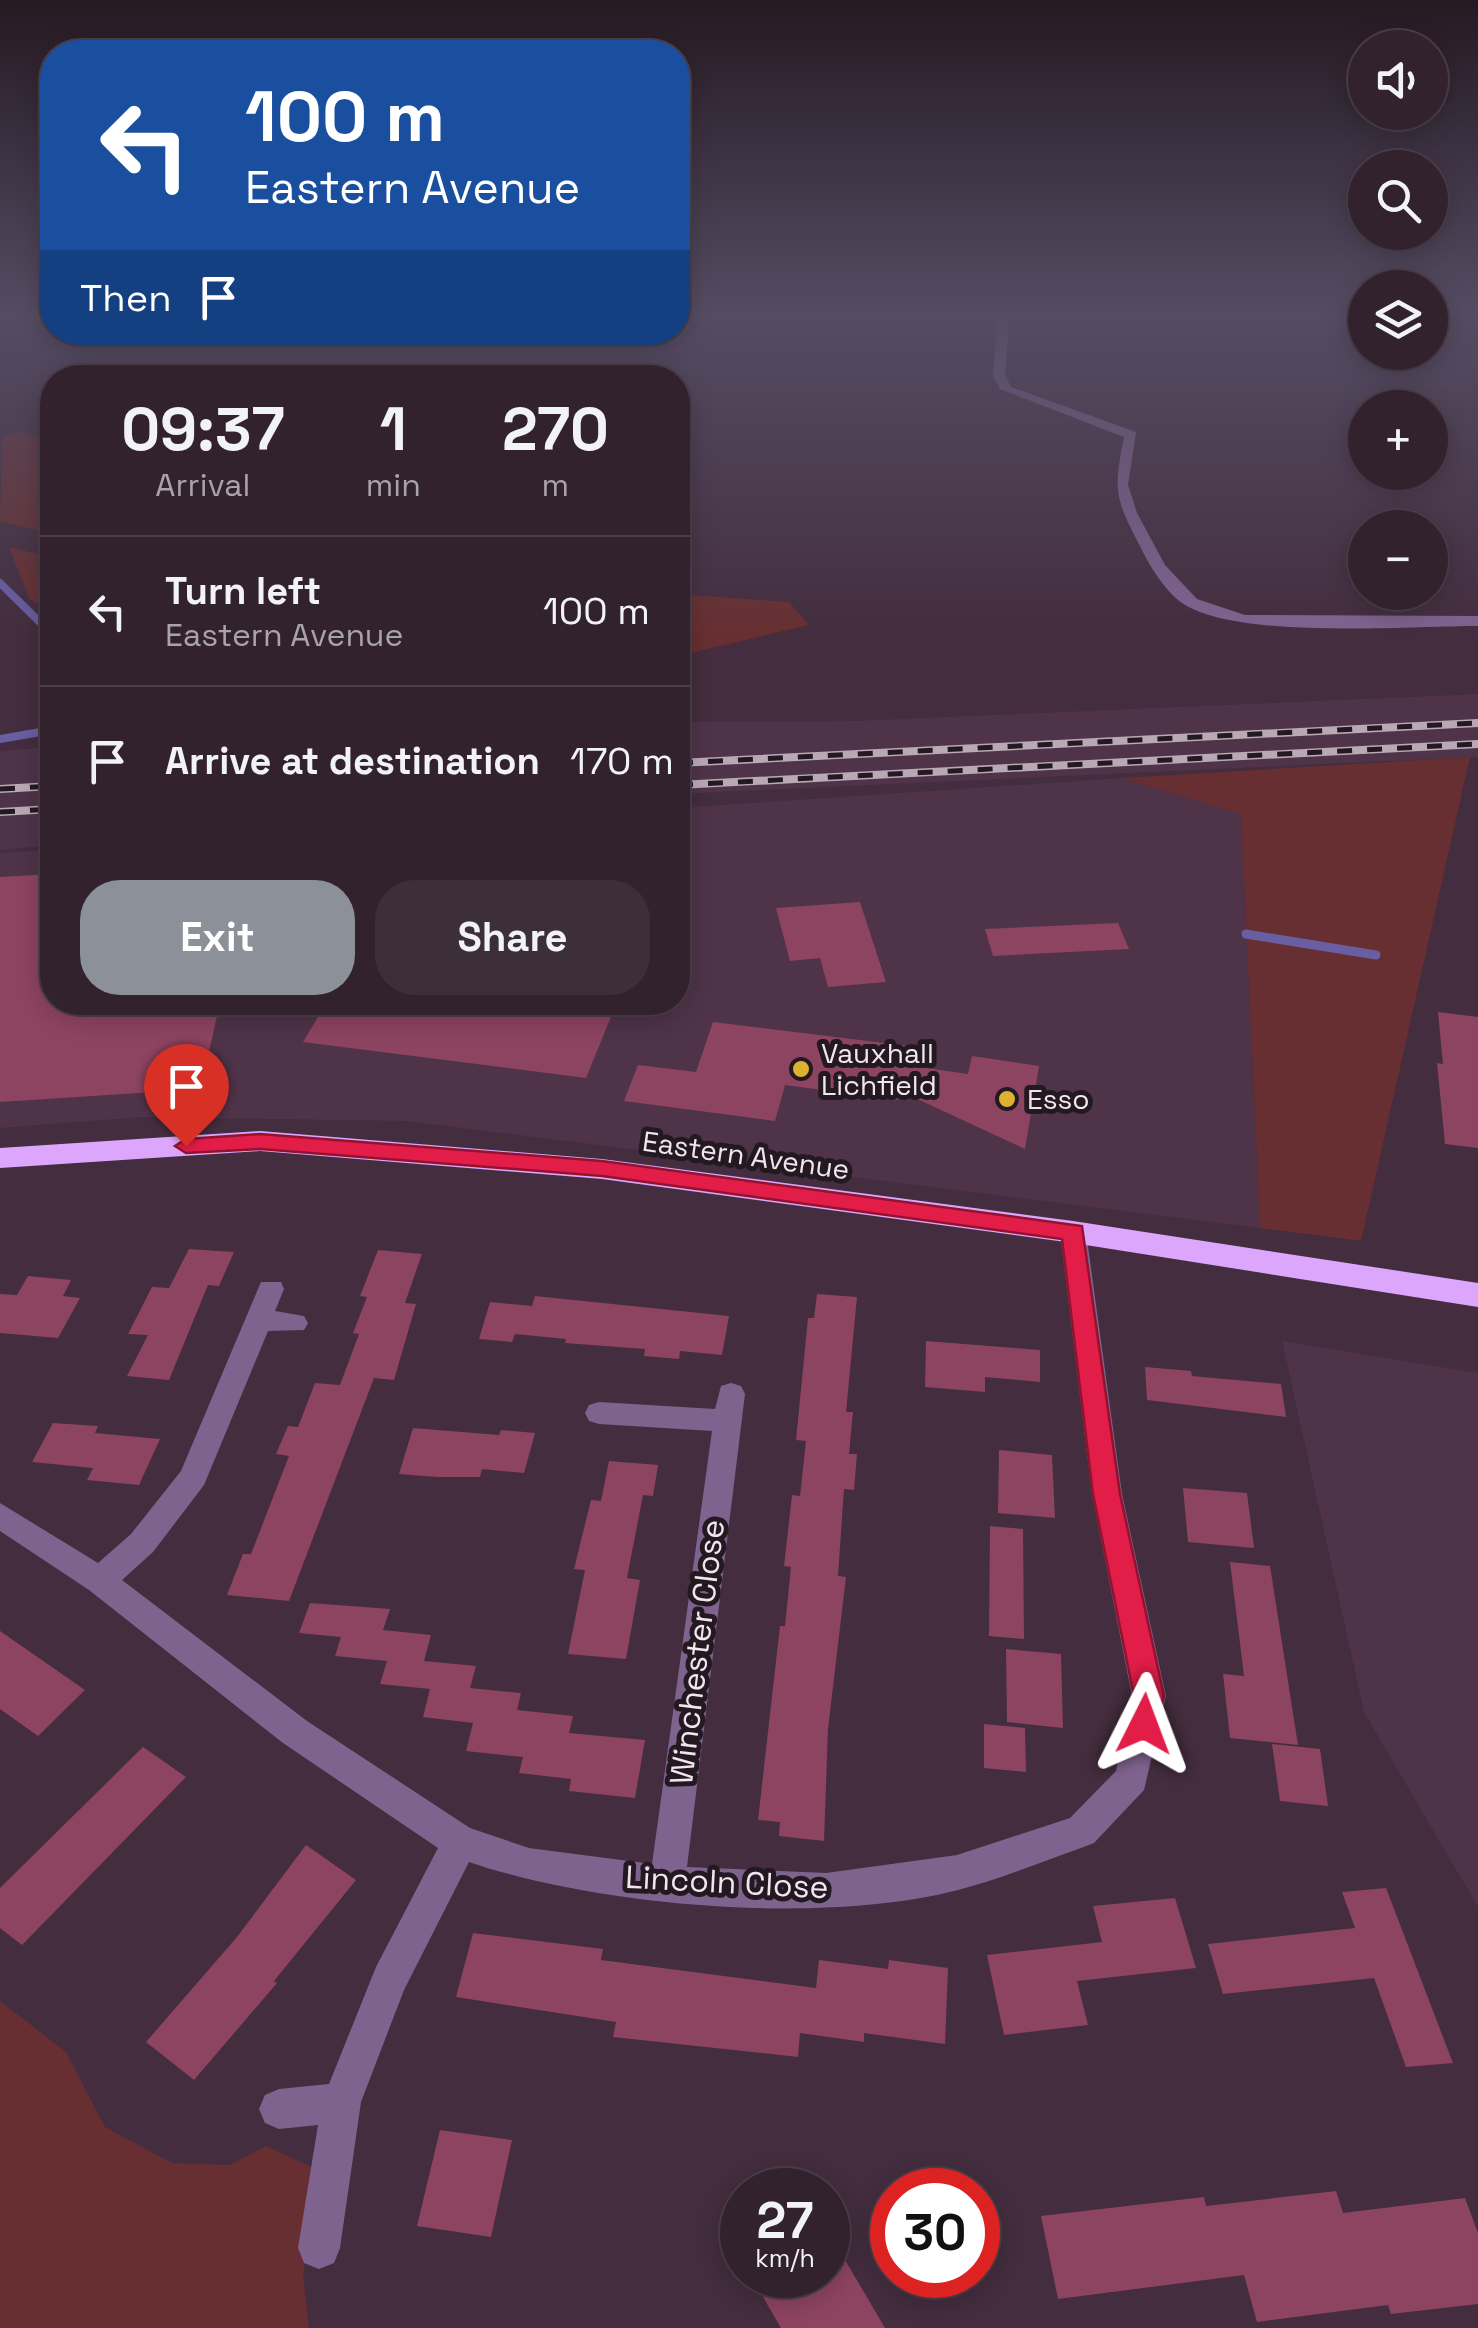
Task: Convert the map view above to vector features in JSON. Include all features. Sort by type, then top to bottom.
[{"type":"highway","name":"Eastern Avenue","points":[[0,1158],[260,1141],[602,1169],[1073,1232],[1478,1295]]},
{"type":"street","points":[[1093,421],[1131,434],[1121,485],[1130,512],[1158,567],[1190,602],[1243,620],[1478,621]]},
{"type":"street","name":"Lincoln Close","points":[[0,1515],[100,1582],[295,1732],[460,1842],[529,1865],[668,1884],[826,1892],[957,1873],[1081,1831],[1132,1779],[1149,1696],[1107,1494],[1073,1232]]},
{"type":"street","points":[[100,1582],[153,1530],[193,1478],[261,1320],[270,1288]]},
{"type":"street","points":[[261,1320],[294,1324]]},
{"type":"street","name":"Winchester Close","points":[[599,1412],[729,1407],[668,1884]]},
{"type":"street","points":[[318,2248],[341,2102],[389,1980],[460,1842]]},
{"type":"street","points":[[279,2110],[341,2102]]},
{"type":"shaded area","points":[[20,431],[40,439],[40,531],[0,521],[2,437]]},
{"type":"shaded area","points":[[9,547],[40,554],[40,606],[29,598]]},
{"type":"shaded area","points":[[690,595],[789,602],[809,625],[690,653]]},
{"type":"shaded area","points":[[1478,694],[1478,757],[690,793],[690,722],[854,721]]},
{"type":"shaded area","points":[[40,748],[40,846],[0,850],[0,751]]},
{"type":"shaded area","points":[[1470,757],[1361,1241],[1260,1228],[1241,814],[1122,778]]},
{"type":"shaded area","points":[[1122,778],[1241,813],[1260,1228],[407,1121],[143,1117],[0,1128],[0,853],[40,851],[40,1015],[690,1015],[690,807]]},
{"type":"shaded area","points":[[1282,1341],[1478,1373],[1478,1907],[1364,1712]]},
{"type":"shaded area","points":[[0,2001],[66,2052],[105,2127],[172,2163],[230,2165],[266,2146],[322,2172],[303,2273],[309,2328],[0,2328]]},
{"type":"building","points":[[40,875],[40,1015],[217,1015],[201,1089],[0,1102],[0,877]]},
{"type":"building","points":[[860,902],[886,982],[828,987],[820,958],[790,961],[776,908]]},
{"type":"building","points":[[1118,923],[1129,949],[993,956],[985,929]]},
{"type":"building","points":[[1438,1012],[1478,1017],[1478,1148],[1445,1144],[1437,1063],[1443,1064]]},
{"type":"building","points":[[319,1015],[612,1015],[586,1078],[303,1042]]},
{"type":"building","name":"Vauxhall Lichfield","points":[[713,1022],[909,1046],[905,1065],[968,1074],[972,1056],[1039,1066],[1025,1149],[900,1091],[898,1100],[785,1085],[775,1121],[624,1101],[638,1065],[696,1072]]},
{"type":"building","points":[[189,1249],[234,1252],[219,1286],[208,1285],[169,1380],[127,1376],[148,1335],[128,1334],[152,1287],[169,1288]]},
{"type":"building","points":[[378,1250],[422,1254],[405,1303],[416,1304],[394,1380],[374,1378],[289,1601],[227,1595],[243,1554],[251,1554],[289,1456],[276,1454],[288,1426],[298,1427],[315,1383],[340,1385],[359,1334],[353,1333],[367,1297],[360,1296]]},
{"type":"building","points":[[28,1276],[71,1280],[63,1296],[80,1298],[58,1338],[0,1333],[0,1294],[17,1295]]},
{"type":"building","points":[[817,1294],[857,1297],[846,1412],[853,1412],[849,1454],[857,1454],[854,1490],[844,1489],[838,1576],[846,1577],[828,1729],[824,1841],[779,1836],[780,1822],[758,1820],[780,1626],[785,1626],[791,1567],[784,1566],[792,1495],[800,1496],[806,1441],[796,1440],[808,1318],[814,1318]]},
{"type":"building","points":[[535,1296],[729,1316],[722,1355],[680,1351],[679,1359],[644,1356],[645,1349],[565,1343],[566,1339],[515,1334],[512,1342],[479,1339],[490,1302],[532,1306]]},
{"type":"building","points":[[926,1341],[1040,1350],[1040,1382],[985,1377],[985,1392],[925,1387]]},
{"type":"building","points":[[1145,1367],[1191,1371],[1192,1376],[1281,1384],[1286,1417],[1147,1400]]},
{"type":"building","points":[[53,1423],[98,1426],[95,1433],[160,1439],[139,1485],[87,1480],[93,1468],[32,1462]]},
{"type":"building","points":[[413,1428],[499,1435],[501,1430],[535,1433],[524,1473],[482,1469],[480,1477],[399,1474]]},
{"type":"building","points":[[999,1450],[1052,1455],[1055,1518],[998,1513]]},
{"type":"building","points":[[609,1461],[658,1465],[653,1496],[643,1495],[627,1578],[640,1580],[626,1659],[568,1654],[585,1570],[574,1569],[591,1500],[601,1501]]},
{"type":"building","points":[[1183,1488],[1247,1493],[1254,1548],[1188,1542]]},
{"type":"building","points":[[990,1526],[1023,1529],[1024,1639],[989,1636]]},
{"type":"building","points":[[1230,1562],[1270,1566],[1298,1745],[1230,1738],[1223,1674],[1244,1676]]},
{"type":"building","points":[[310,1603],[390,1609],[383,1630],[431,1635],[424,1661],[476,1666],[470,1688],[521,1693],[517,1710],[573,1716],[569,1733],[645,1740],[635,1798],[569,1791],[571,1779],[519,1773],[523,1757],[466,1751],[473,1723],[423,1717],[430,1689],[380,1684],[387,1661],[335,1656],[341,1637],[299,1633]]},
{"type":"building","points":[[0,1631],[85,1690],[38,1736],[0,1709]]},
{"type":"building","points":[[1006,1649],[1061,1654],[1063,1728],[1007,1722]]},
{"type":"building","points":[[984,1724],[1025,1728],[1026,1772],[984,1768]]},
{"type":"building","points":[[1272,1744],[1320,1749],[1328,1806],[1280,1801]]},
{"type":"building","points":[[143,1747],[186,1777],[22,1945],[0,1928],[0,1888]]},
{"type":"building","points":[[306,1845],[356,1880],[274,1981],[277,1983],[194,2080],[146,2042],[237,1937]]},
{"type":"building","points":[[1386,1888],[1453,2063],[1406,2067],[1374,1978],[1223,1994],[1208,1944],[1355,1928],[1342,1892]]},
{"type":"building","points":[[1175,1898],[1196,1968],[1077,1981],[1088,2025],[1004,2035],[987,1955],[1102,1942],[1093,1906]]},
{"type":"building","points":[[473,1933],[603,1949],[601,1960],[816,1988],[819,1960],[888,1969],[889,1960],[948,1968],[945,2044],[864,2033],[864,2042],[800,2033],[798,2057],[613,2037],[616,2022],[456,1997]]},
{"type":"building","points":[[440,2130],[512,2140],[491,2237],[417,2226]]},
{"type":"building","points":[[1336,2191],[1343,2213],[1465,2198],[1478,2233],[1478,2304],[1391,2314],[1388,2305],[1257,2322],[1244,2275],[1058,2299],[1041,2216],[1204,2197],[1206,2206]]},
{"type":"building","points":[[850,2268],[885,2328],[781,2328],[764,2298],[850,2298]]},
{"type":"waterway","points":[[0,583],[40,622]]},
{"type":"waterway","points":[[0,739],[40,732]]},
{"type":"waterway","points":[[1246,934],[1376,955]]},
{"type":"railway","points":[[690,762],[1478,723]]},
{"type":"railway","points":[[690,784],[1478,744]]},
{"type":"railway","points":[[0,789],[40,787]]},
{"type":"railway","points":[[0,812],[40,810]]},
{"type":"place","name":"Vauxhall Lichfield","points":[[801,1069]]},
{"type":"place","name":"Esso","points":[[1007,1099]]},
{"type":"route","points":[[186,1146],[260,1141],[602,1169],[1073,1232],[1107,1494],[1140,1636],[1149,1696],[1144,1724]]}]
